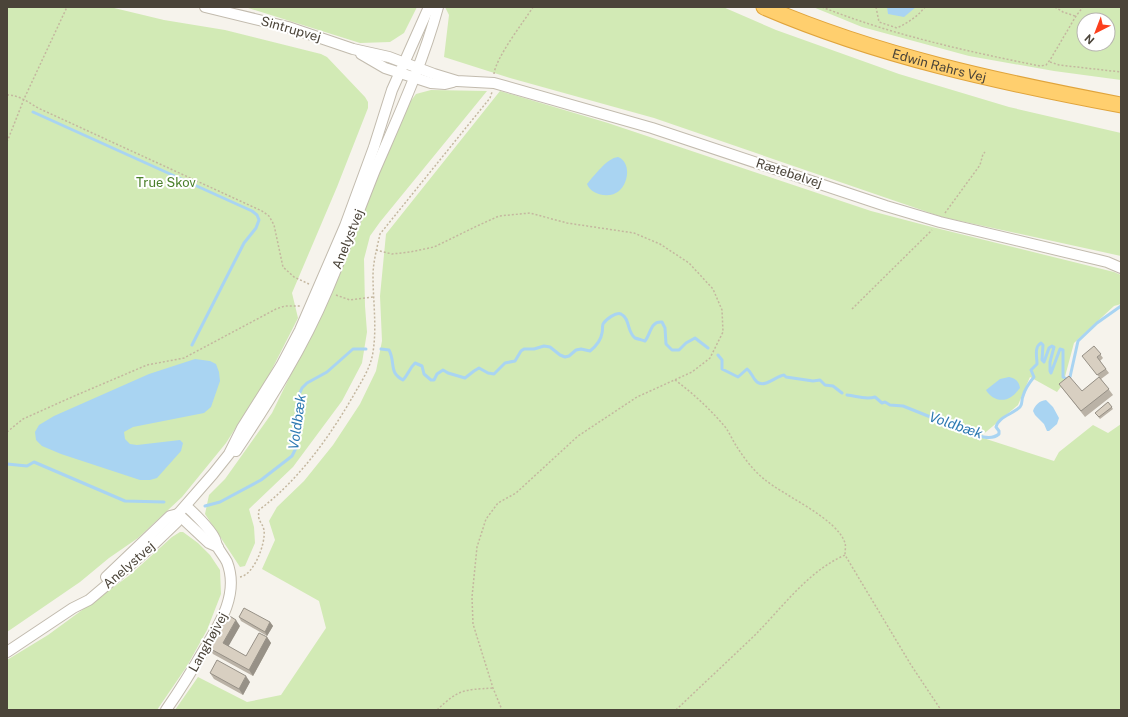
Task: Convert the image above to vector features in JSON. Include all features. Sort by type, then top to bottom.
[{"type":"highway","name":"Edwin Rahrs Vej","points":[[764,7],[864,44],[960,72],[1044,90],[1121,104]]},
{"type":"street","name":"Sintrupvej","points":[[205,7],[288,27],[353,49],[389,57],[404,63],[416,73]]},
{"type":"street","name":"Anelystvej","points":[[7,652],[73,608],[88,600],[152,546],[177,522],[178,514],[229,454],[242,428],[281,366],[310,307],[323,290],[363,178],[392,90],[429,7]]},
{"type":"street","name":"Anelystvej","points":[[229,454],[236,452],[266,408],[294,359],[416,73],[427,46],[438,7]]},
{"type":"street","name":"Sintrupvej","points":[[353,49],[385,68],[399,73],[416,73]]},
{"type":"street","name":"Rætebølvej","points":[[416,73],[431,83],[445,84],[457,81],[494,82],[652,128],[886,206],[940,222],[1107,262],[1121,268]]},
{"type":"street","name":"Langhøjvej","points":[[166,710],[185,683],[222,620],[228,606],[230,579],[227,563],[215,538],[186,506]]},
{"type":"street","name":"Langhøjvej","points":[[178,514],[209,543],[218,547]]},
{"type":"path","points":[[7,142],[24,99],[67,7]]},
{"type":"path","points":[[230,579],[245,576],[250,571],[260,553],[264,539],[264,529],[258,518],[259,510],[287,486],[305,467],[351,400],[367,372],[373,354],[375,334],[373,275],[376,250],[380,234],[490,98],[494,82],[495,68],[533,7]]},
{"type":"path","points":[[822,7],[858,21],[948,46],[1040,66],[1046,65],[1049,62],[1076,16]]},
{"type":"path","points":[[876,7],[879,22],[897,28],[910,22],[925,7]]},
{"type":"path","points":[[1055,7],[1070,16],[1076,16]]},
{"type":"path","points":[[1049,62],[1059,65],[1121,72]]},
{"type":"path","points":[[7,95],[14,95],[24,99],[38,108],[262,211],[269,216],[274,225],[281,261],[286,270],[294,278],[350,300],[374,296]]},
{"type":"path","points":[[852,310],[940,222],[980,165],[983,154],[986,152]]},
{"type":"path","points":[[376,250],[392,254],[434,247],[499,216],[530,213],[567,223],[634,233],[660,244],[689,263],[713,289],[722,310],[723,332],[710,358],[692,372],[637,397],[578,436],[516,493],[498,503],[486,519],[477,547],[472,597],[473,624],[493,688],[502,710]]},
{"type":"path","points":[[7,432],[23,419],[72,396],[147,365],[184,358],[276,309],[285,306],[297,305],[310,307]]},
{"type":"path","points":[[675,380],[692,393],[727,429],[751,467],[764,480],[817,514],[831,524],[838,532],[845,543],[845,555],[912,665],[942,710]]},
{"type":"path","points":[[676,710],[754,635],[800,587],[831,561],[845,555]]},
{"type":"path","points":[[437,710],[452,696],[460,691],[493,688]]},
{"type":"green space","name":"True Skov","points":[[7,7],[110,7],[164,20],[225,30],[321,54],[327,57],[365,97],[368,102],[368,108],[337,187],[292,293],[298,318],[268,377],[226,443],[182,497],[138,538],[109,558],[80,582],[7,632]]},
{"type":"green space","points":[[245,7],[417,7],[404,33],[390,42],[360,43]]},
{"type":"green space","points":[[445,7],[723,7],[776,30],[899,74],[1009,107],[1121,133],[1121,256],[942,217],[654,118],[510,78],[444,57],[449,15]]},
{"type":"green space","points":[[813,7],[1121,7],[1121,80],[1054,71],[969,56],[862,27]]},
{"type":"green space","points":[[431,90],[487,91],[370,236],[364,259],[367,332],[362,363],[342,401],[293,467],[249,509],[254,527],[255,543],[245,566],[240,567],[205,514],[209,495],[225,479],[272,413],[332,290],[354,230],[410,102],[416,94]]},
{"type":"green space","points":[[500,91],[608,123],[871,211],[1121,275],[1121,304],[1114,306],[1074,343],[1063,384],[1057,392],[1030,377],[1018,405],[980,437],[1054,461],[1059,452],[1093,425],[1108,433],[1121,424],[1121,710],[175,710],[198,677],[247,702],[281,695],[326,628],[319,601],[262,569],[275,540],[269,521],[277,507],[304,481],[333,445],[360,404],[376,371],[382,341],[380,296],[386,234]]},
{"type":"green space","points":[[180,532],[183,532],[198,543],[210,555],[220,570],[221,594],[207,630],[187,666],[157,710],[7,710],[7,660],[48,635],[130,575],[172,537]]},
{"type":"water","points":[[887,7],[916,7],[904,17],[888,14]]},
{"type":"water","points":[[618,157],[625,163],[627,168],[627,178],[619,191],[611,195],[601,195],[592,191],[587,184],[605,164]]},
{"type":"water","points":[[195,359],[210,361],[216,364],[219,372],[220,381],[211,407],[204,413],[133,427],[124,432],[125,439],[130,444],[137,445],[180,440],[183,443],[181,451],[157,478],[140,480],[61,454],[42,446],[36,440],[35,432],[39,425],[54,416],[149,374]]},
{"type":"water","points":[[1009,377],[1013,378],[1019,383],[1020,388],[1008,399],[1000,400],[994,398],[986,390],[1000,379]]},
{"type":"water","points":[[1046,400],[1053,407],[1059,418],[1057,424],[1049,431],[1047,431],[1044,424],[1033,411],[1041,401]]},
{"type":"building","points":[[1094,346],[1101,354],[1097,357],[1106,369],[1097,375],[1082,356]]},
{"type":"building","points":[[1069,376],[1082,391],[1099,377],[1109,389],[1081,411],[1059,384]]},
{"type":"building","points":[[1108,402],[1112,407],[1099,417],[1095,413]]},
{"type":"building","points":[[244,608],[270,622],[265,632],[239,617]]},
{"type":"building","points":[[228,615],[236,620],[223,643],[246,656],[259,633],[267,637],[249,670],[209,648]]},
{"type":"building","points":[[217,660],[246,676],[239,689],[210,673]]},
{"type":"waterway","points":[[33,112],[252,211],[257,215],[259,220],[256,228],[244,243],[192,345]]},
{"type":"waterway","name":"Voldbæk","points":[[847,395],[864,398],[875,397],[882,403],[885,402],[890,405],[903,406],[933,418],[940,417],[955,427],[962,425],[972,433],[979,436],[996,436],[999,434],[996,427],[997,424],[1021,406],[1022,397],[1034,377],[1031,370],[1037,364],[1037,347],[1041,343],[1043,345],[1042,360],[1044,362],[1049,348],[1052,346],[1054,347],[1050,362],[1051,373],[1060,349],[1063,350],[1063,377],[1067,379],[1070,377],[1078,341],[1097,323],[1121,306]]},
{"type":"waterway","name":"Voldbæk","points":[[381,349],[389,350],[395,374],[403,380],[415,363],[422,366],[424,374],[431,380],[434,380],[437,374],[443,370],[465,378],[479,368],[488,373],[494,374],[505,363],[515,361],[524,349],[534,349],[544,346],[550,347],[565,357],[569,356],[576,350],[581,349],[590,351],[600,338],[604,322],[616,314],[621,314],[624,316],[632,335],[635,338],[645,341],[651,328],[658,322],[662,322],[665,328],[666,344],[672,350],[679,350],[686,343],[695,338],[708,348]]},
{"type":"waterway","name":"Voldbæk","points":[[205,506],[220,502],[261,480],[292,456],[296,448],[298,397],[302,388],[307,383],[327,372],[353,349],[366,349]]},
{"type":"waterway","name":"Voldbæk","points":[[718,355],[722,360],[722,369],[738,377],[747,369],[757,382],[763,384],[784,375],[786,377],[813,381],[820,380],[825,385],[833,386],[842,393]]},
{"type":"waterway","name":"Voldbæk","points":[[7,464],[27,466],[34,462],[125,501],[164,502]]}]
